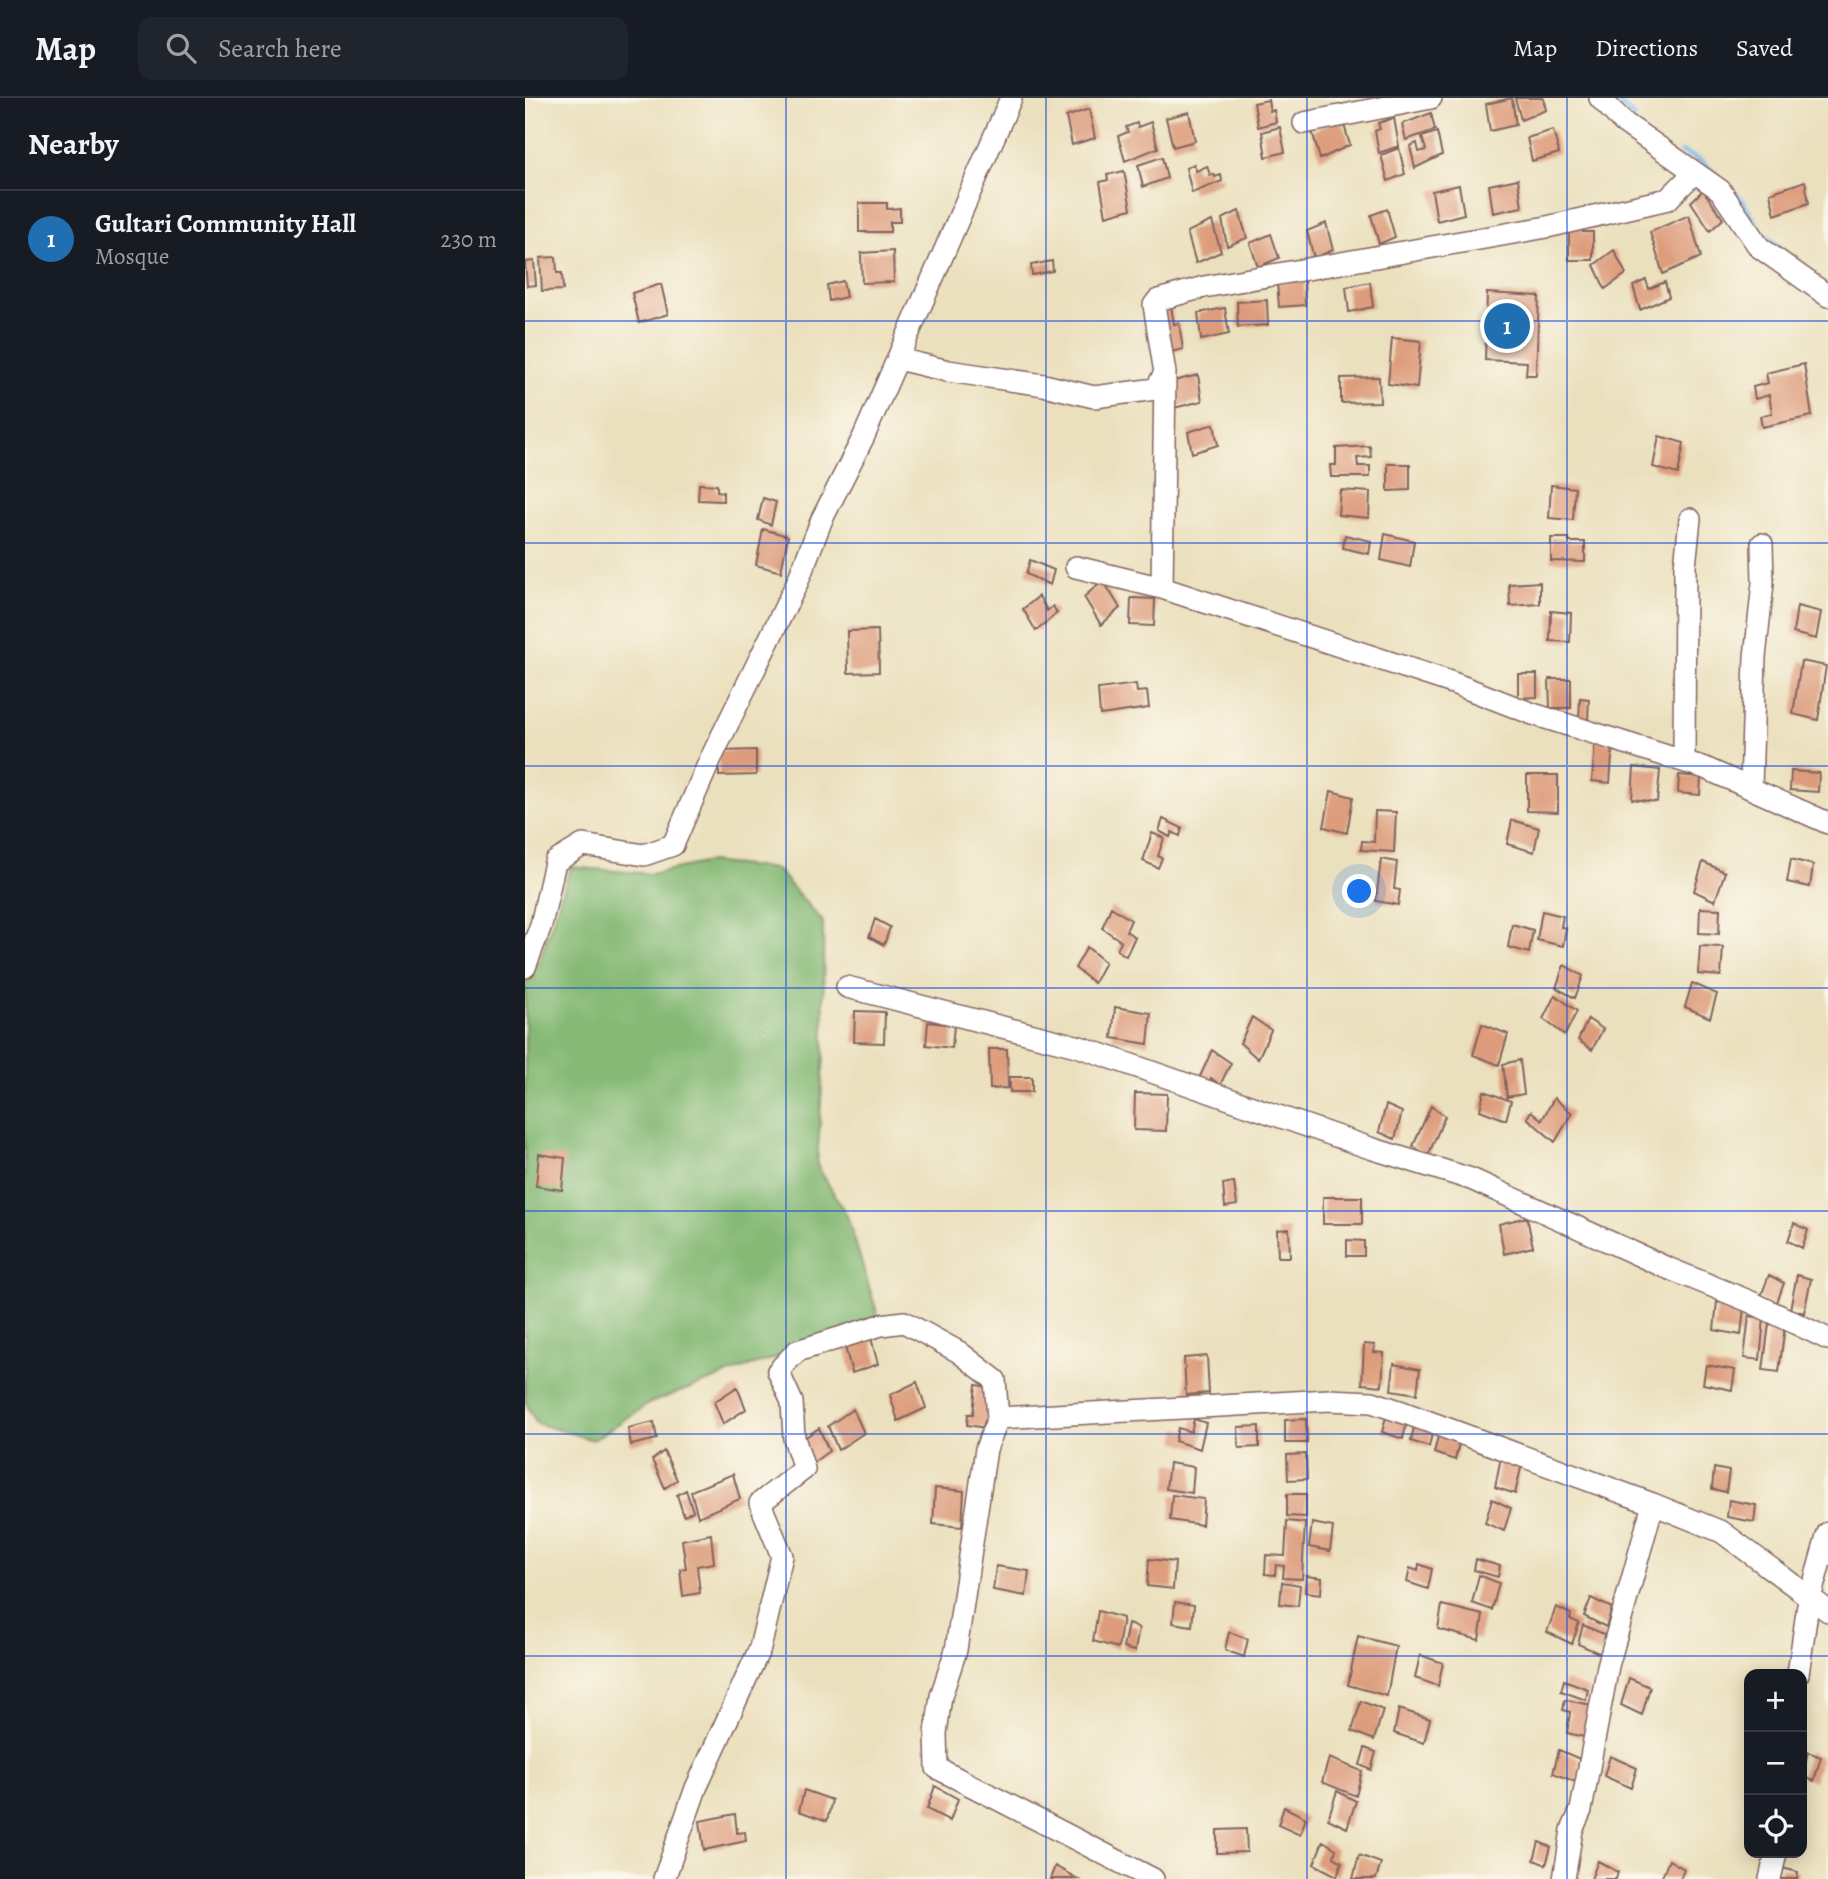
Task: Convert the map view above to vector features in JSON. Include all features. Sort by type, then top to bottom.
[{"type":"street","points":[[525,967],[541,925],[555,862],[583,845],[644,855],[673,845],[710,760],[797,583],[822,519],[864,436],[1011,98]]},
{"type":"street","points":[[1304,123],[1431,98]]},
{"type":"street","points":[[1600,98],[1623,122],[1720,190],[1759,247],[1828,296]]},
{"type":"street","points":[[1162,588],[1165,373],[1154,305],[1157,300],[1216,284],[1547,227],[1668,199],[1694,173]]},
{"type":"street","points":[[898,359],[947,372],[1044,385],[1094,397],[1156,389],[1165,373]]},
{"type":"street","points":[[1684,761],[1685,566],[1689,519]]},
{"type":"street","points":[[1751,788],[1755,657],[1763,583],[1762,544]]},
{"type":"street","points":[[1076,567],[1162,588],[1684,761],[1828,823]]},
{"type":"street","points":[[847,988],[1080,1047],[1370,1148],[1471,1179],[1665,1267],[1751,1302],[1828,1339]]},
{"type":"street","points":[[664,1879],[697,1788],[760,1648],[782,1556],[759,1503],[804,1469],[794,1438],[792,1402],[778,1371],[797,1351],[881,1325],[904,1322],[959,1352],[995,1380],[998,1418],[986,1448],[956,1650],[941,1696],[936,1734],[937,1768],[1153,1879]]},
{"type":"street","points":[[998,1418],[1329,1400],[1372,1402],[1461,1432],[1721,1532],[1828,1611]]},
{"type":"street","points":[[1564,1879],[1573,1830],[1581,1810],[1608,1667],[1653,1504]]},
{"type":"street","points":[[1799,1669],[1809,1598],[1828,1534]]},
{"type":"street","points":[[1770,1879],[1775,1858]]},
{"type":"green space","points":[[708,862],[776,869],[823,922],[824,1054],[817,1165],[847,1216],[881,1325],[747,1367],[650,1403],[593,1440],[536,1423],[525,1401],[525,983],[540,958],[571,867],[651,874]]},
{"type":"building","points":[[1512,98],[1516,125],[1490,131],[1486,104]]},
{"type":"building","points":[[1515,98],[1543,98],[1546,110],[1521,120]]},
{"type":"building","points":[[1268,100],[1270,111],[1274,110],[1276,122],[1258,127],[1254,103]]},
{"type":"building","points":[[1089,109],[1095,138],[1072,145],[1066,117]]},
{"type":"building","points":[[1189,112],[1195,141],[1173,147],[1166,118]]},
{"type":"building","points":[[1431,113],[1435,130],[1406,140],[1402,124]]},
{"type":"building","points":[[1342,118],[1350,145],[1320,159],[1312,131]]},
{"type":"building","points":[[1394,118],[1399,146],[1379,153],[1375,131],[1380,129],[1378,123]]},
{"type":"building","points":[[1151,122],[1158,148],[1125,161],[1118,136],[1128,132],[1126,127],[1137,123],[1138,127]]},
{"type":"building","points":[[1280,127],[1285,152],[1266,157],[1262,132]]},
{"type":"building","points":[[1553,130],[1559,153],[1532,161],[1527,138]]},
{"type":"building","points":[[1437,132],[1442,155],[1415,168],[1410,146],[1417,143],[1419,152],[1426,150],[1422,137]]},
{"type":"building","points":[[1399,148],[1405,174],[1388,181],[1381,155]]},
{"type":"building","points":[[1162,157],[1167,178],[1143,187],[1138,165]]},
{"type":"building","points":[[1194,164],[1196,171],[1207,166],[1210,175],[1221,175],[1222,181],[1192,193],[1186,168]]},
{"type":"building","points":[[1124,171],[1131,209],[1106,216],[1100,182],[1108,180],[1107,175]]},
{"type":"building","points":[[1518,179],[1522,207],[1493,213],[1489,185]]},
{"type":"building","points":[[1805,181],[1809,203],[1775,215],[1770,193]]},
{"type":"building","points":[[1459,185],[1464,214],[1437,221],[1432,191]]},
{"type":"building","points":[[1703,190],[1723,219],[1710,231],[1691,202]]},
{"type":"building","points":[[859,203],[887,203],[887,209],[900,208],[900,222],[890,222],[890,232],[859,232]]},
{"type":"building","points":[[1387,209],[1395,237],[1379,244],[1371,215]]},
{"type":"building","points":[[1239,211],[1247,238],[1227,246],[1222,219]]},
{"type":"building","points":[[1689,215],[1701,257],[1663,274],[1650,232]]},
{"type":"building","points":[[1212,221],[1221,252],[1196,263],[1187,232]]},
{"type":"building","points":[[1326,223],[1333,250],[1314,258],[1307,231]]},
{"type":"building","points":[[1569,225],[1583,225],[1583,232],[1593,232],[1593,260],[1569,260]]},
{"type":"building","points":[[1271,234],[1279,258],[1258,267],[1250,243]]},
{"type":"building","points":[[1614,250],[1626,274],[1605,289],[1594,265]]},
{"type":"building","points":[[893,251],[894,282],[862,283],[861,253]]},
{"type":"building","points":[[556,257],[557,273],[562,273],[563,290],[542,291],[540,258]]},
{"type":"building","points":[[534,261],[536,285],[527,286],[525,262]]},
{"type":"building","points":[[1052,261],[1053,271],[1032,275],[1031,265]]},
{"type":"building","points":[[1304,280],[1305,305],[1279,307],[1277,282]]},
{"type":"building","points":[[1646,280],[1649,289],[1665,282],[1669,297],[1640,310],[1633,286]]},
{"type":"building","points":[[843,281],[846,297],[829,301],[827,285]]},
{"type":"building","points":[[1370,282],[1373,307],[1349,312],[1346,287]]},
{"type":"building","points":[[661,284],[668,314],[639,323],[632,293]]},
{"type":"building","points":[[1487,293],[1539,296],[1536,375],[1526,375],[1527,362],[1485,360]]},
{"type":"building","points":[[1267,300],[1268,325],[1238,327],[1237,302]]},
{"type":"building","points":[[1171,306],[1174,324],[1179,323],[1183,349],[1168,353],[1161,308]]},
{"type":"building","points":[[1225,308],[1229,334],[1201,340],[1198,313]]},
{"type":"building","points":[[1392,338],[1421,341],[1417,388],[1388,384]]},
{"type":"building","points":[[1804,364],[1812,416],[1762,427],[1760,416],[1772,413],[1769,395],[1755,399],[1753,387],[1768,383],[1766,373]]},
{"type":"building","points":[[1198,375],[1202,401],[1174,408],[1170,382]]},
{"type":"building","points":[[1379,377],[1380,402],[1341,403],[1341,378]]},
{"type":"building","points":[[1214,424],[1218,445],[1192,453],[1188,432]]},
{"type":"building","points":[[1659,436],[1684,443],[1678,474],[1653,467]]},
{"type":"building","points":[[1370,446],[1371,457],[1357,458],[1358,466],[1370,466],[1370,477],[1331,477],[1330,465],[1336,465],[1336,448]]},
{"type":"building","points":[[1388,464],[1410,464],[1410,490],[1388,491]]},
{"type":"building","points":[[699,484],[717,485],[717,491],[723,492],[723,501],[698,500]]},
{"type":"building","points":[[1551,485],[1575,488],[1573,520],[1549,518]]},
{"type":"building","points":[[1340,490],[1370,492],[1369,518],[1338,515]]},
{"type":"building","points":[[763,498],[776,502],[771,525],[758,520]]},
{"type":"building","points":[[763,529],[788,536],[781,572],[756,565]]},
{"type":"building","points":[[1385,534],[1414,541],[1410,567],[1381,560]]},
{"type":"building","points":[[1345,535],[1371,541],[1369,554],[1343,548]]},
{"type":"building","points":[[1551,538],[1569,538],[1569,542],[1585,542],[1585,562],[1551,561]]},
{"type":"building","points":[[1030,560],[1054,570],[1050,585],[1026,574]]},
{"type":"building","points":[[1103,580],[1120,608],[1101,625],[1084,597]]},
{"type":"building","points":[[1540,582],[1540,604],[1510,606],[1509,584]]},
{"type":"building","points":[[1039,596],[1047,611],[1053,606],[1057,613],[1036,631],[1023,609]]},
{"type":"building","points":[[1131,598],[1155,599],[1154,626],[1130,625]]},
{"type":"building","points":[[1797,606],[1821,612],[1816,639],[1793,633]]},
{"type":"building","points":[[1551,611],[1571,613],[1570,642],[1550,641]]},
{"type":"building","points":[[878,630],[879,672],[848,673],[847,631]]},
{"type":"building","points":[[1801,661],[1826,666],[1818,720],[1793,714]]},
{"type":"building","points":[[1518,674],[1537,674],[1537,697],[1518,698]]},
{"type":"building","points":[[1549,679],[1571,679],[1571,708],[1550,708]]},
{"type":"building","points":[[1136,684],[1137,692],[1147,691],[1149,708],[1100,715],[1098,689]]},
{"type":"building","points":[[1580,698],[1589,699],[1588,721],[1579,720]]},
{"type":"building","points":[[1595,741],[1613,743],[1610,783],[1592,781]]},
{"type":"building","points":[[756,750],[756,775],[719,776],[718,751]]},
{"type":"building","points":[[1634,767],[1660,770],[1657,802],[1632,799]]},
{"type":"building","points":[[1791,771],[1819,773],[1818,792],[1790,790]]},
{"type":"building","points":[[1527,775],[1558,775],[1558,812],[1527,811]]},
{"type":"building","points":[[1679,775],[1701,777],[1700,795],[1678,793]]},
{"type":"building","points":[[1331,791],[1353,797],[1347,833],[1324,827]]},
{"type":"building","points":[[1375,811],[1396,812],[1394,852],[1361,850],[1362,841],[1374,842]]},
{"type":"building","points":[[1163,819],[1182,828],[1180,836],[1172,832],[1170,837],[1159,831]]},
{"type":"building","points":[[1512,820],[1539,828],[1534,852],[1507,844]]},
{"type":"building","points":[[1152,833],[1164,838],[1158,856],[1162,858],[1158,868],[1143,861]]},
{"type":"building","points":[[1381,859],[1397,862],[1394,889],[1400,890],[1398,905],[1376,901]]},
{"type":"building","points":[[1791,859],[1813,865],[1810,887],[1787,882]]},
{"type":"building","points":[[1703,862],[1725,872],[1715,901],[1694,891]]},
{"type":"building","points":[[1111,907],[1131,920],[1126,931],[1135,937],[1126,956],[1117,950],[1121,941],[1102,928]]},
{"type":"building","points":[[1700,908],[1720,909],[1719,934],[1699,933]]},
{"type":"building","points":[[1542,911],[1563,916],[1561,927],[1566,928],[1563,946],[1537,940]]},
{"type":"building","points":[[875,919],[890,927],[884,945],[869,937]]},
{"type":"building","points":[[1512,924],[1533,930],[1529,953],[1508,947]]},
{"type":"building","points":[[1700,946],[1723,947],[1721,976],[1698,974]]},
{"type":"building","points":[[1087,947],[1105,962],[1094,983],[1075,968]]},
{"type":"building","points":[[1564,965],[1583,976],[1575,998],[1556,988]]},
{"type":"building","points":[[1692,983],[1717,994],[1710,1018],[1685,1007]]},
{"type":"building","points":[[1555,995],[1577,1011],[1565,1035],[1543,1019]]},
{"type":"building","points":[[1115,1007],[1151,1013],[1148,1044],[1112,1038]]},
{"type":"building","points":[[855,1011],[885,1012],[884,1043],[854,1042]]},
{"type":"building","points":[[1252,1017],[1271,1030],[1258,1059],[1240,1043]]},
{"type":"building","points":[[1588,1019],[1603,1029],[1592,1050],[1578,1040]]},
{"type":"building","points":[[928,1022],[954,1025],[952,1048],[926,1045]]},
{"type":"building","points":[[1482,1024],[1508,1034],[1499,1065],[1473,1055]]},
{"type":"building","points":[[989,1049],[1007,1049],[1008,1088],[990,1089]]},
{"type":"building","points":[[1212,1050],[1231,1063],[1220,1085],[1211,1078],[1207,1087],[1198,1081]]},
{"type":"building","points":[[1520,1060],[1524,1094],[1507,1097],[1503,1064]]},
{"type":"building","points":[[1010,1077],[1032,1077],[1032,1092],[1010,1092]]},
{"type":"building","points":[[1484,1091],[1511,1101],[1506,1120],[1480,1110]]},
{"type":"building","points":[[1135,1093],[1167,1094],[1166,1131],[1134,1130]]},
{"type":"building","points":[[1554,1098],[1572,1113],[1555,1142],[1527,1118],[1531,1111],[1542,1120]]},
{"type":"building","points":[[1386,1105],[1402,1112],[1395,1139],[1379,1132]]},
{"type":"building","points":[[1431,1106],[1445,1116],[1428,1156],[1413,1146]]},
{"type":"building","points":[[539,1154],[565,1158],[562,1190],[536,1186]]},
{"type":"building","points":[[1234,1182],[1237,1205],[1225,1207],[1223,1184]]},
{"type":"building","points":[[1323,1197],[1362,1197],[1362,1224],[1323,1224]]},
{"type":"building","points":[[1527,1217],[1533,1247],[1504,1254],[1499,1224]]},
{"type":"building","points":[[1794,1223],[1808,1230],[1802,1248],[1788,1241]]},
{"type":"building","points":[[1289,1229],[1290,1257],[1278,1257],[1277,1230]]},
{"type":"building","points":[[1347,1240],[1364,1241],[1364,1256],[1347,1256]]},
{"type":"building","points":[[1769,1275],[1784,1283],[1775,1308],[1760,1299]]},
{"type":"building","points":[[1797,1275],[1811,1279],[1804,1313],[1790,1309]]},
{"type":"building","points":[[1717,1302],[1744,1307],[1741,1335],[1714,1330]]},
{"type":"building","points":[[1749,1316],[1764,1318],[1760,1360],[1744,1358]]},
{"type":"building","points":[[1769,1324],[1785,1326],[1779,1372],[1763,1370]]},
{"type":"building","points":[[871,1338],[878,1364],[852,1373],[845,1347]]},
{"type":"building","points":[[1364,1344],[1375,1345],[1374,1352],[1384,1353],[1382,1386],[1362,1384]]},
{"type":"building","points":[[1207,1356],[1209,1393],[1186,1395],[1184,1358]]},
{"type":"building","points":[[1394,1364],[1420,1369],[1417,1394],[1391,1390]]},
{"type":"building","points":[[1706,1365],[1735,1370],[1732,1390],[1703,1384]]},
{"type":"building","points":[[917,1382],[926,1408],[898,1421],[890,1395]]},
{"type":"building","points":[[976,1385],[990,1387],[986,1428],[967,1425],[968,1414],[973,1414]]},
{"type":"building","points":[[737,1387],[746,1409],[723,1424],[714,1402]]},
{"type":"building","points":[[853,1409],[864,1433],[838,1450],[828,1426]]},
{"type":"building","points":[[1387,1413],[1407,1421],[1403,1439],[1382,1432]]},
{"type":"building","points":[[1194,1419],[1206,1423],[1200,1449],[1175,1441],[1178,1428],[1191,1432]]},
{"type":"building","points":[[1306,1419],[1307,1443],[1285,1443],[1285,1420]]},
{"type":"building","points":[[654,1422],[657,1439],[631,1445],[628,1428]]},
{"type":"building","points":[[1415,1422],[1433,1429],[1429,1447],[1411,1441]]},
{"type":"building","points":[[1259,1426],[1259,1447],[1239,1448],[1238,1427]]},
{"type":"building","points":[[819,1428],[829,1451],[811,1464],[800,1441]]},
{"type":"building","points":[[1439,1432],[1460,1439],[1455,1460],[1434,1453]]},
{"type":"building","points":[[664,1451],[677,1480],[665,1488],[652,1460]]},
{"type":"building","points":[[1306,1454],[1307,1479],[1288,1480],[1287,1455]]},
{"type":"building","points":[[1501,1457],[1522,1464],[1515,1494],[1495,1487]]},
{"type":"building","points":[[1169,1463],[1194,1467],[1192,1493],[1166,1489]]},
{"type":"building","points":[[1714,1468],[1729,1471],[1726,1492],[1712,1489]]},
{"type":"building","points":[[733,1474],[740,1499],[698,1517],[691,1491]]},
{"type":"building","points":[[935,1488],[964,1491],[962,1527],[933,1524]]},
{"type":"building","points":[[686,1490],[693,1511],[684,1516],[677,1495]]},
{"type":"building","points":[[1287,1494],[1306,1494],[1306,1517],[1287,1516]]},
{"type":"building","points":[[1172,1495],[1204,1499],[1202,1525],[1170,1520]]},
{"type":"building","points":[[1492,1499],[1511,1508],[1504,1531],[1485,1523]]},
{"type":"building","points":[[1729,1500],[1756,1505],[1754,1522],[1727,1517]]},
{"type":"building","points":[[1287,1521],[1305,1523],[1302,1579],[1283,1578],[1284,1566],[1276,1565],[1275,1575],[1265,1574],[1266,1555],[1285,1556]]},
{"type":"building","points":[[1312,1523],[1333,1527],[1330,1551],[1309,1547]]},
{"type":"building","points":[[711,1534],[714,1563],[697,1566],[700,1593],[683,1596],[680,1569],[686,1568],[682,1540]]},
{"type":"building","points":[[1149,1559],[1175,1562],[1173,1589],[1147,1586]]},
{"type":"building","points":[[1476,1559],[1500,1566],[1498,1577],[1474,1570]]},
{"type":"building","points":[[1419,1564],[1432,1569],[1428,1589],[1407,1582],[1410,1568],[1418,1571]]},
{"type":"building","points":[[996,1566],[1029,1571],[1026,1596],[993,1590]]},
{"type":"building","points":[[1479,1575],[1499,1583],[1492,1610],[1472,1603]]},
{"type":"building","points":[[1306,1576],[1322,1578],[1321,1594],[1305,1592]]},
{"type":"building","points":[[1282,1582],[1300,1585],[1298,1606],[1280,1604]]},
{"type":"building","points":[[1591,1598],[1612,1608],[1606,1627],[1584,1616]]},
{"type":"building","points":[[1175,1602],[1194,1605],[1192,1626],[1173,1623]]},
{"type":"building","points":[[1442,1605],[1483,1615],[1479,1640],[1438,1629]]},
{"type":"building","points":[[1556,1607],[1571,1614],[1570,1619],[1579,1623],[1572,1644],[1547,1632]]},
{"type":"building","points":[[1098,1611],[1123,1618],[1118,1648],[1093,1641]]},
{"type":"building","points":[[1128,1624],[1139,1628],[1135,1651],[1123,1648]]},
{"type":"building","points":[[1583,1625],[1606,1635],[1601,1654],[1578,1644]]},
{"type":"building","points":[[1229,1632],[1248,1639],[1244,1657],[1225,1650]]},
{"type":"building","points":[[1358,1636],[1396,1646],[1387,1696],[1348,1685]]},
{"type":"building","points":[[1420,1655],[1443,1663],[1438,1686],[1415,1678]]},
{"type":"building","points":[[1629,1678],[1650,1687],[1642,1715],[1621,1705]]},
{"type":"building","points":[[1564,1680],[1588,1689],[1586,1700],[1561,1691]]},
{"type":"building","points":[[1565,1700],[1598,1706],[1593,1739],[1567,1733],[1570,1712],[1563,1710]]},
{"type":"building","points":[[1361,1701],[1383,1710],[1374,1740],[1352,1731]]},
{"type":"building","points":[[1399,1709],[1430,1719],[1424,1743],[1394,1733]]},
{"type":"building","points":[[1365,1748],[1376,1752],[1371,1770],[1360,1765]]},
{"type":"building","points":[[1559,1750],[1580,1759],[1578,1767],[1582,1769],[1578,1783],[1553,1773]]},
{"type":"building","points":[[1808,1752],[1821,1757],[1814,1781],[1807,1778]]},
{"type":"building","points":[[1610,1756],[1637,1768],[1631,1788],[1604,1776]]},
{"type":"building","points":[[1329,1758],[1362,1771],[1356,1796],[1322,1782]]},
{"type":"building","points":[[935,1786],[958,1799],[950,1821],[927,1809]]},
{"type":"building","points":[[804,1790],[832,1800],[827,1821],[799,1811]]},
{"type":"building","points":[[1337,1791],[1356,1801],[1347,1828],[1328,1819]]},
{"type":"building","points":[[1284,1807],[1306,1818],[1300,1835],[1278,1825]]},
{"type":"building","points":[[735,1814],[737,1833],[745,1832],[746,1841],[704,1850],[700,1821]]},
{"type":"building","points":[[1246,1829],[1247,1852],[1217,1853],[1217,1830]]},
{"type":"building","points":[[1323,1841],[1336,1849],[1334,1857],[1342,1862],[1337,1876],[1314,1864]]},
{"type":"building","points":[[1539,1842],[1551,1847],[1546,1865],[1534,1860]]},
{"type":"building","points":[[1359,1855],[1381,1863],[1376,1879],[1353,1879]]},
{"type":"building","points":[[1669,1860],[1684,1869],[1680,1879],[1661,1879]]},
{"type":"building","points":[[1598,1861],[1618,1872],[1616,1879],[1591,1879]]},
{"type":"building","points":[[1055,1866],[1078,1879],[1050,1879]]},
{"type":"building","points":[[1782,1868],[1798,1872],[1797,1879],[1776,1879]]},
{"type":"waterway","points":[[1615,98],[1634,118]]},
{"type":"waterway","points":[[1682,152],[1700,160],[1717,176]]},
{"type":"waterway","points":[[1729,188],[1743,201],[1760,230],[1789,256]]},
{"type":"place","name":"Gultari Community Hall","points":[[1507,326]]}]
